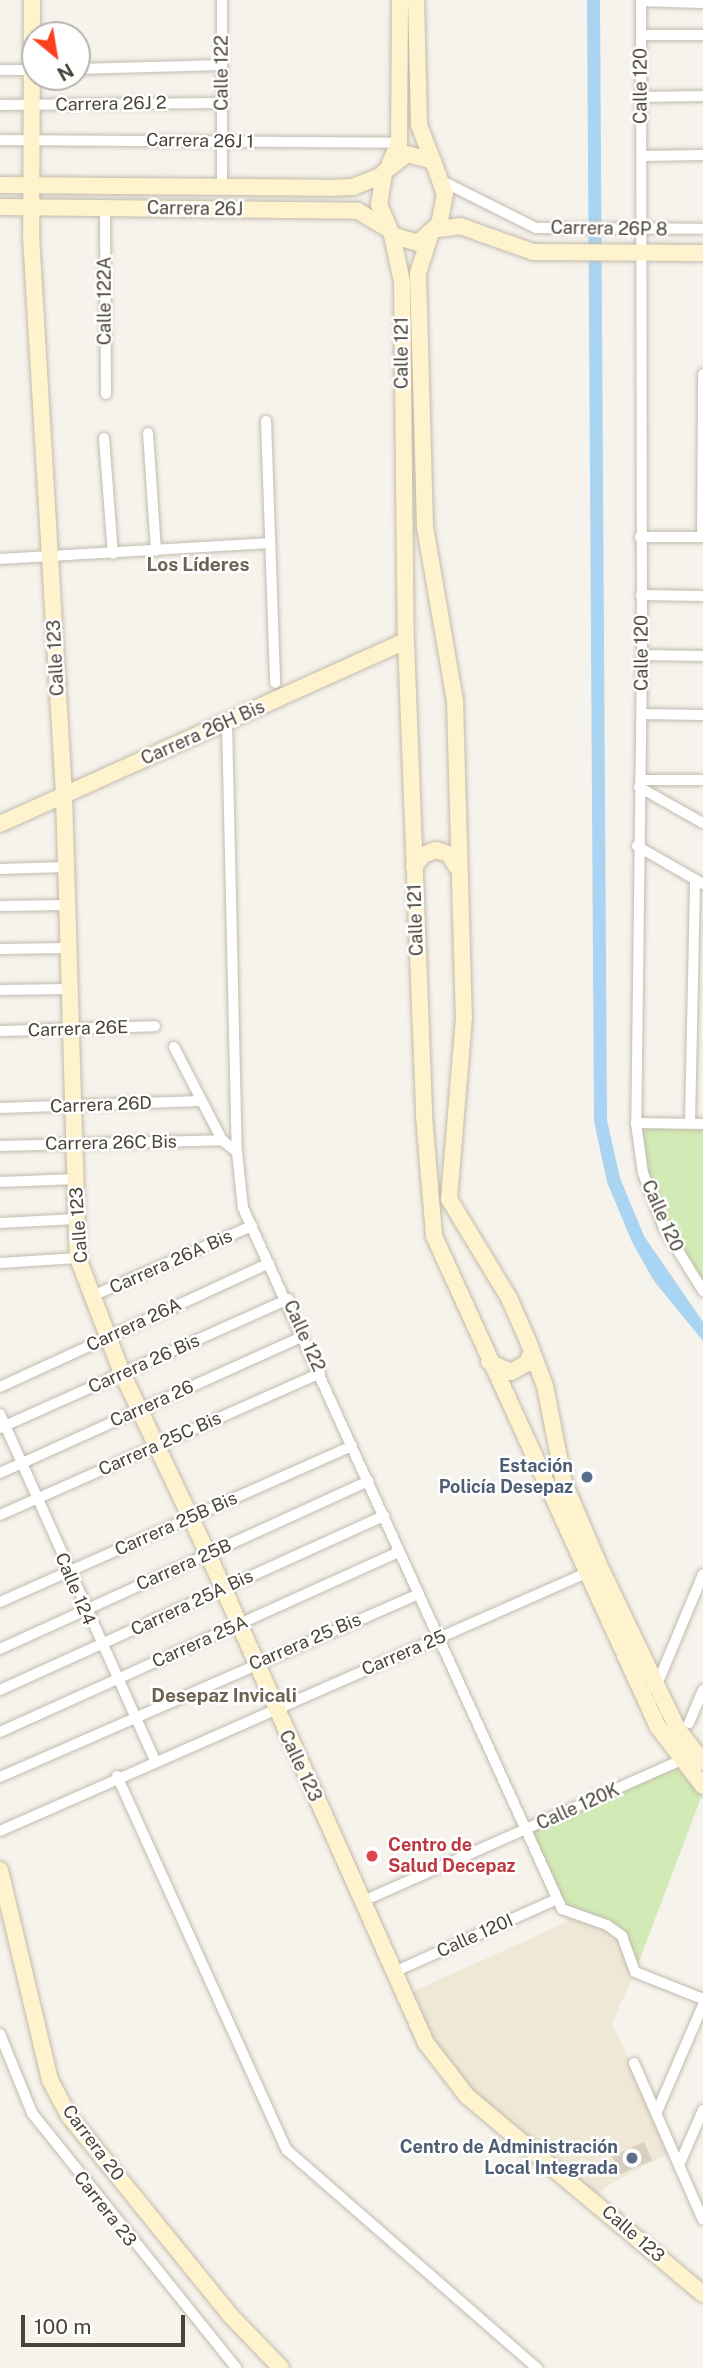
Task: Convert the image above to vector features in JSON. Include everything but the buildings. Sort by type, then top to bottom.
[{"type":"street","name":"Calle 123","points":[[32,0],[32,21]]},
{"type":"street","name":"Calle 122","points":[[222,0],[222,187]]},
{"type":"street","points":[[400,0],[399,143],[385,171],[379,205],[389,231],[410,243],[433,232],[445,203],[442,181],[419,125],[416,0]]},
{"type":"street","points":[[641,1],[703,3]]},
{"type":"street","name":"Calle 120","points":[[641,1],[642,714],[637,846],[636,1123],[643,1173],[664,1228],[703,1291]]},
{"type":"street","points":[[641,35],[703,35]]},
{"type":"street","points":[[91,69],[222,65]]},
{"type":"street","points":[[0,70],[21,70]]},
{"type":"street","name":"Calle 123","points":[[32,91],[32,236],[64,795],[78,1258],[90,1297],[122,1373],[208,1554],[274,1709],[426,2043],[467,2096],[703,2294]]},
{"type":"street","points":[[641,97],[703,96]]},
{"type":"street","name":"Carrera 26J 2","points":[[0,105],[222,103]]},
{"type":"street","name":"Carrera 26J 1","points":[[0,140],[399,143]]},
{"type":"street","points":[[385,171],[411,154],[433,161]]},
{"type":"street","points":[[642,156],[703,155]]},
{"type":"street","points":[[3,185],[26,174],[32,160]]},
{"type":"street","points":[[32,160],[44,180],[58,186]]},
{"type":"street","name":"Carrera 26J","points":[[3,185],[353,187],[385,171]]},
{"type":"street","name":"Carrera 26P 8","points":[[442,181],[536,228],[578,231],[703,229]]},
{"type":"street","points":[[4,207],[32,236],[57,207]]},
{"type":"street","name":"Carrera 26J","points":[[4,207],[358,211],[389,231]]},
{"type":"street","name":"Calle 122A","points":[[105,208],[106,394]]},
{"type":"street","name":"Carrera 26P 8","points":[[433,232],[460,226],[533,252],[703,253]]},
{"type":"street","name":"Calle 121","points":[[389,231],[402,282],[406,641],[414,867],[435,1236],[584,1574]]},
{"type":"street","name":"Calle 121","points":[[433,232],[418,274],[425,527],[455,701],[456,866],[464,1028],[449,1199],[509,1298],[532,1351],[545,1385],[564,1483],[656,1687]]},
{"type":"street","points":[[640,537],[702,537],[703,374]]},
{"type":"street","points":[[267,421],[275,683]]},
{"type":"street","points":[[148,433],[156,551]]},
{"type":"street","points":[[104,438],[113,554]]},
{"type":"street","points":[[0,559],[270,543]]},
{"type":"street","points":[[641,595],[703,596]]},
{"type":"street","name":"Carrera 26H Bis","points":[[0,824],[406,641]]},
{"type":"street","points":[[642,655],[703,656]]},
{"type":"street","points":[[642,714],[703,715]]},
{"type":"street","name":"Calle 122","points":[[227,722],[237,1152],[243,1208],[288,1300],[559,1904]]},
{"type":"street","points":[[640,783],[703,780]]},
{"type":"street","points":[[640,783],[703,823]]},
{"type":"street","points":[[637,846],[699,882],[690,1123]]},
{"type":"street","points":[[414,867],[423,855],[436,849],[449,854],[456,866]]},
{"type":"street","points":[[0,869],[66,867]]},
{"type":"street","points":[[0,906],[67,905]]},
{"type":"street","points":[[0,949],[69,948]]},
{"type":"street","points":[[0,990],[69,989]]},
{"type":"street","name":"Carrera 26E","points":[[0,1031],[155,1026]]},
{"type":"street","points":[[174,1047],[222,1140],[237,1152]]},
{"type":"street","name":"Carrera 26D","points":[[0,1108],[201,1101]]},
{"type":"street","points":[[636,1123],[703,1124]]},
{"type":"street","name":"Carrera 26C Bis","points":[[0,1146],[222,1140]]},
{"type":"street","points":[[0,1182],[76,1179]]},
{"type":"street","points":[[0,1223],[77,1219]]},
{"type":"street","name":"Carrera 26A Bis","points":[[90,1297],[252,1226]]},
{"type":"street","points":[[0,1262],[78,1258]]},
{"type":"street","name":"Carrera 26A","points":[[0,1387],[269,1263]]},
{"type":"street","name":"Carrera 26 Bis","points":[[2,1427],[288,1300]]},
{"type":"street","name":"Carrera 26","points":[[0,1473],[304,1336]]},
{"type":"street","points":[[489,1362],[505,1372],[517,1371],[532,1351]]},
{"type":"street","name":"Carrera 25C Bis","points":[[0,1515],[320,1373]]},
{"type":"street","name":"Calle 124","points":[[0,1414],[2,1427],[21,1464],[83,1610],[155,1761]]},
{"type":"street","name":"Carrera 25B Bis","points":[[0,1602],[352,1446]]},
{"type":"street","name":"Carrera 25B","points":[[0,1649],[369,1481]]},
{"type":"street","name":"Carrera 25A Bis","points":[[0,1690],[384,1516]]},
{"type":"street","name":"Carrera 25A","points":[[0,1732],[399,1552]]},
{"type":"street","points":[[584,1574],[679,1760],[703,1786]]},
{"type":"street","name":"Carrera 25","points":[[0,1831],[117,1776],[584,1574]]},
{"type":"street","points":[[703,1574],[656,1687],[703,1762]]},
{"type":"street","name":"Carrera 25 Bis","points":[[0,1777],[254,1663],[419,1594]]},
{"type":"street","points":[[689,1723],[703,1690]]},
{"type":"street","name":"Calle 120K","points":[[361,1902],[679,1760]]},
{"type":"street","points":[[117,1776],[287,2150],[537,2368]]},
{"type":"street","name":"Carrera 20","points":[[0,1870],[50,2080],[69,2116],[231,2316],[281,2368]]},
{"type":"street","points":[[559,1904],[607,1925],[622,1936],[635,1972],[703,2002],[656,2114]]},
{"type":"street","name":"Calle 120I","points":[[394,1972],[559,1904]]},
{"type":"street","name":"Carrera 23","points":[[0,2035],[32,2113],[236,2368]]},
{"type":"street","points":[[634,2063],[703,2218]]},
{"type":"street","points":[[679,2165],[703,2110]]},
{"type":"shaded area","points":[[562,1909],[622,1936],[635,1972],[612,2023],[673,2151],[610,2184],[592,2199],[467,2096],[403,1996],[567,1922]]},
{"type":"green space","points":[[636,1123],[703,1124],[703,1291],[643,1173]]},
{"type":"green space","points":[[674,1764],[702,1795],[635,1972],[622,1936],[562,1909],[526,1830]]},
{"type":"water","points":[[587,0],[600,0],[607,1120],[620,1178],[644,1236],[703,1322],[703,1341],[654,1281],[632,1242],[607,1182],[594,1121]]},
{"type":"place","name":"Estación Policía Desepaz","points":[[587,1477]]},
{"type":"place","name":"Centro de Salud Decepaz","points":[[372,1856]]},
{"type":"place","name":"Centro de Administración Local Integrada","points":[[632,2158]]},
{"type":"district","name":"Los Líderes","points":[[198,565]]},
{"type":"district","name":"Desepaz Invicali","points":[[224,1696]]}]
